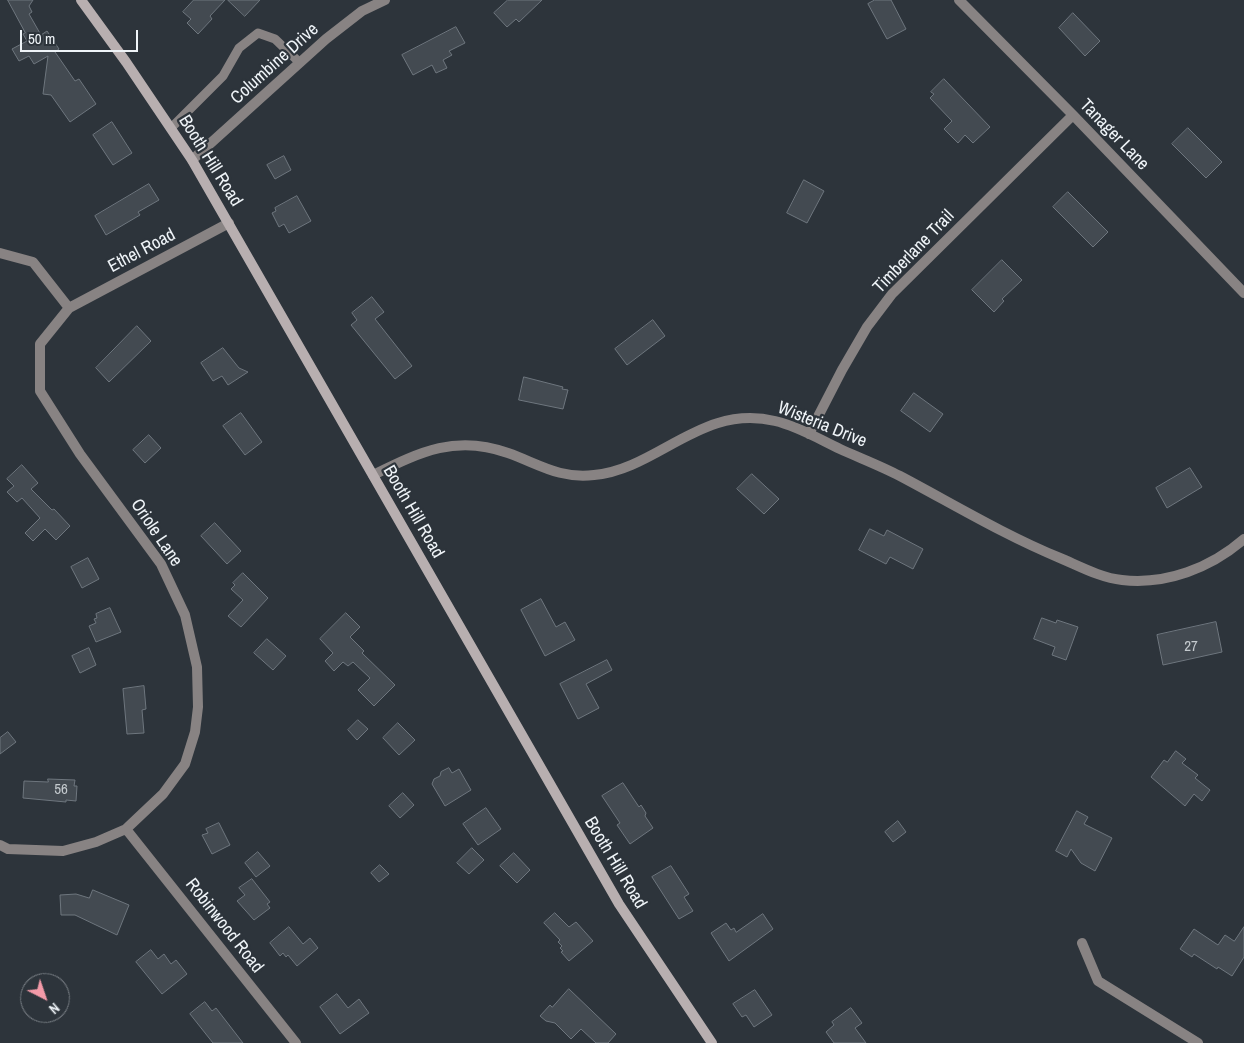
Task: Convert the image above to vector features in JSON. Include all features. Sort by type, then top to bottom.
[{"type":"street","name":"Booth Hill Road","points":[[81,0],[192,160],[230,223],[619,904],[712,1043]]},
{"type":"street","name":"Columbine Drive","points":[[192,160],[326,39],[362,11],[385,0]]},
{"type":"street","name":"Tanager Lane","points":[[960,0],[1244,293]]},
{"type":"street","name":"Timberlane Trail","points":[[809,434],[867,327],[892,294],[1073,115]]},
{"type":"street","name":"Ethel Road","points":[[69,308],[230,223]]},
{"type":"street","points":[[0,253],[33,262],[69,308]]},
{"type":"street","name":"Oriole Lane","points":[[0,845],[8,849],[64,851],[96,842],[126,829],[163,794],[185,764],[195,732],[198,707],[197,667],[185,615],[162,564],[80,454],[40,391],[40,344],[69,308]]},
{"type":"street","name":"Wisteria Drive","points":[[373,475],[412,456],[449,445],[474,444],[510,453],[545,469],[570,476],[594,476],[628,467],[675,441],[720,422],[753,417],[777,421],[809,434],[898,474],[1030,546],[1089,570],[1121,580],[1152,580],[1180,575],[1209,563],[1244,540]]},
{"type":"street","name":"Robinwood Road","points":[[126,829],[296,1043]]},
{"type":"street","points":[[1082,943],[1098,981],[1198,1043]]},
{"type":"lane","points":[[171,128],[223,76],[239,48],[258,33],[275,39],[300,62]]},
{"type":"building","points":[[8,0],[33,0],[29,6],[32,12],[29,14],[41,35],[47,31],[59,49],[55,52],[75,81],[79,79],[96,104],[70,122],[51,95],[43,94],[48,56],[34,64],[29,56],[19,61],[12,49],[27,41],[23,34],[25,33]]},
{"type":"building","points":[[194,0],[225,0],[210,16],[212,19],[198,34],[187,23],[191,19],[183,12]]},
{"type":"building","points":[[228,0],[260,0],[245,16]]},
{"type":"building","points":[[508,0],[542,0],[519,22],[516,19],[507,27],[494,13]]},
{"type":"building","points":[[875,0],[891,0],[906,29],[887,39],[868,4]]},
{"type":"building","points":[[1073,13],[1100,41],[1085,56],[1059,28]]},
{"type":"building","points":[[456,27],[465,43],[449,51],[452,55],[443,60],[447,68],[436,73],[432,65],[413,75],[402,55]]},
{"type":"building","points":[[944,79],[990,127],[973,143],[965,135],[958,143],[944,129],[952,121],[930,98],[934,94],[931,92]]},
{"type":"building","points":[[112,122],[132,153],[113,165],[93,135]]},
{"type":"building","points":[[1188,128],[1222,162],[1206,178],[1172,144]]},
{"type":"building","points":[[284,156],[291,170],[275,179],[267,165]]},
{"type":"building","points":[[804,180],[824,191],[807,223],[787,213]]},
{"type":"building","points":[[149,184],[159,200],[138,212],[140,215],[106,235],[95,216]]},
{"type":"building","points":[[1068,192],[1108,232],[1093,247],[1053,207]]},
{"type":"building","points":[[297,196],[311,221],[289,233],[284,224],[279,227],[272,213],[276,211],[275,208]]},
{"type":"building","points":[[1002,260],[1022,280],[1002,299],[1004,301],[994,312],[972,290]]},
{"type":"building","points":[[372,297],[384,312],[375,319],[412,366],[395,379],[351,325],[357,320],[352,313]]},
{"type":"building","points":[[653,320],[665,336],[627,365],[615,349]]},
{"type":"building","points":[[137,326],[151,341],[109,382],[96,368]]},
{"type":"building","points":[[223,348],[239,368],[248,372],[228,385],[222,376],[213,381],[201,363]]},
{"type":"building","points":[[524,377],[568,390],[563,409],[519,400]]},
{"type":"building","points":[[914,393],[943,414],[930,432],[901,411]]},
{"type":"building","points":[[241,413],[262,442],[245,455],[223,426]]},
{"type":"building","points":[[149,435],[161,448],[145,463],[133,450]]},
{"type":"building","points":[[22,465],[38,483],[31,489],[70,526],[56,540],[45,529],[33,541],[25,533],[40,518],[22,498],[17,502],[7,492],[14,486],[7,479]]},
{"type":"building","points":[[1190,468],[1202,487],[1167,508],[1156,488]]},
{"type":"building","points":[[752,474],[779,499],[764,514],[737,489]]},
{"type":"building","points":[[215,523],[241,551],[227,564],[201,536]]},
{"type":"building","points":[[870,529],[884,536],[887,530],[923,549],[913,569],[890,557],[886,564],[859,550]]},
{"type":"building","points":[[88,558],[99,579],[82,588],[71,567]]},
{"type":"building","points":[[243,573],[268,598],[241,627],[228,616],[243,600],[231,589],[235,585],[233,583]]},
{"type":"building","points":[[541,599],[556,627],[565,622],[575,640],[545,656],[521,610]]},
{"type":"building","points":[[110,608],[121,632],[96,642],[89,626],[96,623],[94,619],[97,618],[96,614]]},
{"type":"building","points":[[346,613],[360,627],[350,637],[364,651],[362,653],[395,685],[374,706],[358,690],[370,678],[353,662],[348,666],[343,662],[334,671],[325,661],[333,653],[320,639]]},
{"type":"building","points":[[1042,618],[1056,623],[1057,620],[1078,627],[1066,660],[1052,655],[1055,647],[1034,639]]},
{"type":"building","points":[[1216,622],[1222,652],[1163,665],[1157,635]]},
{"type":"building","points":[[267,639],[286,656],[273,670],[254,653]]},
{"type":"building","points":[[89,648],[96,665],[80,673],[72,656]]},
{"type":"building","points":[[607,660],[612,670],[586,684],[599,708],[578,719],[560,684]]},
{"type":"building","points":[[144,686],[146,709],[142,710],[144,733],[127,734],[123,689]]},
{"type":"building","points":[[358,720],[368,729],[357,740],[348,730]]},
{"type":"building","points":[[398,723],[415,740],[399,755],[383,738]]},
{"type":"building","points":[[8,732],[16,742],[0,754],[0,738]]},
{"type":"building","points":[[1176,751],[1186,759],[1182,763],[1198,775],[1195,778],[1210,790],[1202,801],[1194,794],[1185,806],[1151,777],[1164,760],[1167,762]]},
{"type":"building","points":[[449,768],[452,773],[459,769],[471,790],[445,806],[432,784],[434,779],[440,776],[441,772]]},
{"type":"building","points":[[48,779],[75,780],[74,786],[77,786],[76,801],[66,800],[66,802],[23,798],[24,781],[48,782]]},
{"type":"building","points":[[623,783],[639,807],[641,805],[646,813],[645,816],[653,828],[630,844],[617,825],[620,823],[602,796]]},
{"type":"building","points":[[403,793],[414,805],[400,818],[389,806]]},
{"type":"building","points":[[486,808],[501,829],[478,845],[463,824]]},
{"type":"building","points":[[1077,811],[1088,817],[1084,824],[1112,838],[1095,871],[1081,863],[1071,849],[1067,857],[1056,851]]},
{"type":"building","points":[[898,821],[906,832],[893,842],[885,832]]},
{"type":"building","points":[[219,823],[230,845],[212,854],[202,835],[208,833],[206,829]]},
{"type":"building","points":[[472,848],[484,860],[469,874],[457,863]]},
{"type":"building","points":[[258,852],[270,866],[256,877],[245,863]]},
{"type":"building","points":[[514,853],[530,870],[517,883],[500,866]]},
{"type":"building","points":[[380,865],[389,874],[379,882],[371,873]]},
{"type":"building","points":[[671,866],[689,894],[684,897],[693,911],[679,919],[652,877]]},
{"type":"building","points":[[252,879],[270,902],[267,904],[270,908],[254,920],[237,901],[245,895],[239,888]]},
{"type":"building","points":[[93,890],[129,905],[117,935],[75,915],[61,915],[60,895],[76,894],[89,898]]},
{"type":"building","points":[[555,913],[569,927],[576,922],[593,941],[569,961],[561,952],[563,951],[560,948],[562,946],[558,942],[560,940],[544,923]]},
{"type":"building","points":[[763,914],[773,929],[729,961],[711,933],[726,923],[731,930],[734,928],[736,932]]},
{"type":"building","points":[[289,927],[303,944],[310,938],[318,948],[297,966],[288,955],[286,957],[283,953],[280,956],[270,943]]},
{"type":"building","points":[[1244,927],[1244,957],[1232,976],[1194,954],[1192,957],[1180,949],[1194,929],[1218,945],[1225,935],[1234,941]]},
{"type":"building","points":[[151,950],[158,959],[164,954],[171,964],[176,960],[187,974],[162,994],[136,962]]},
{"type":"building","points":[[569,989],[616,1034],[608,1043],[596,1043],[581,1029],[571,1039],[555,1023],[546,1021],[540,1016],[550,1005],[552,1007]]},
{"type":"building","points":[[755,990],[772,1015],[754,1027],[746,1015],[742,1017],[733,1004]]},
{"type":"building","points":[[337,994],[348,1008],[359,999],[369,1013],[340,1034],[320,1007]]},
{"type":"building","points":[[205,1002],[212,1011],[216,1008],[243,1043],[213,1043],[190,1014]]},
{"type":"building","points":[[851,1008],[862,1023],[855,1028],[866,1043],[834,1043],[826,1032],[834,1025],[832,1022]]}]
